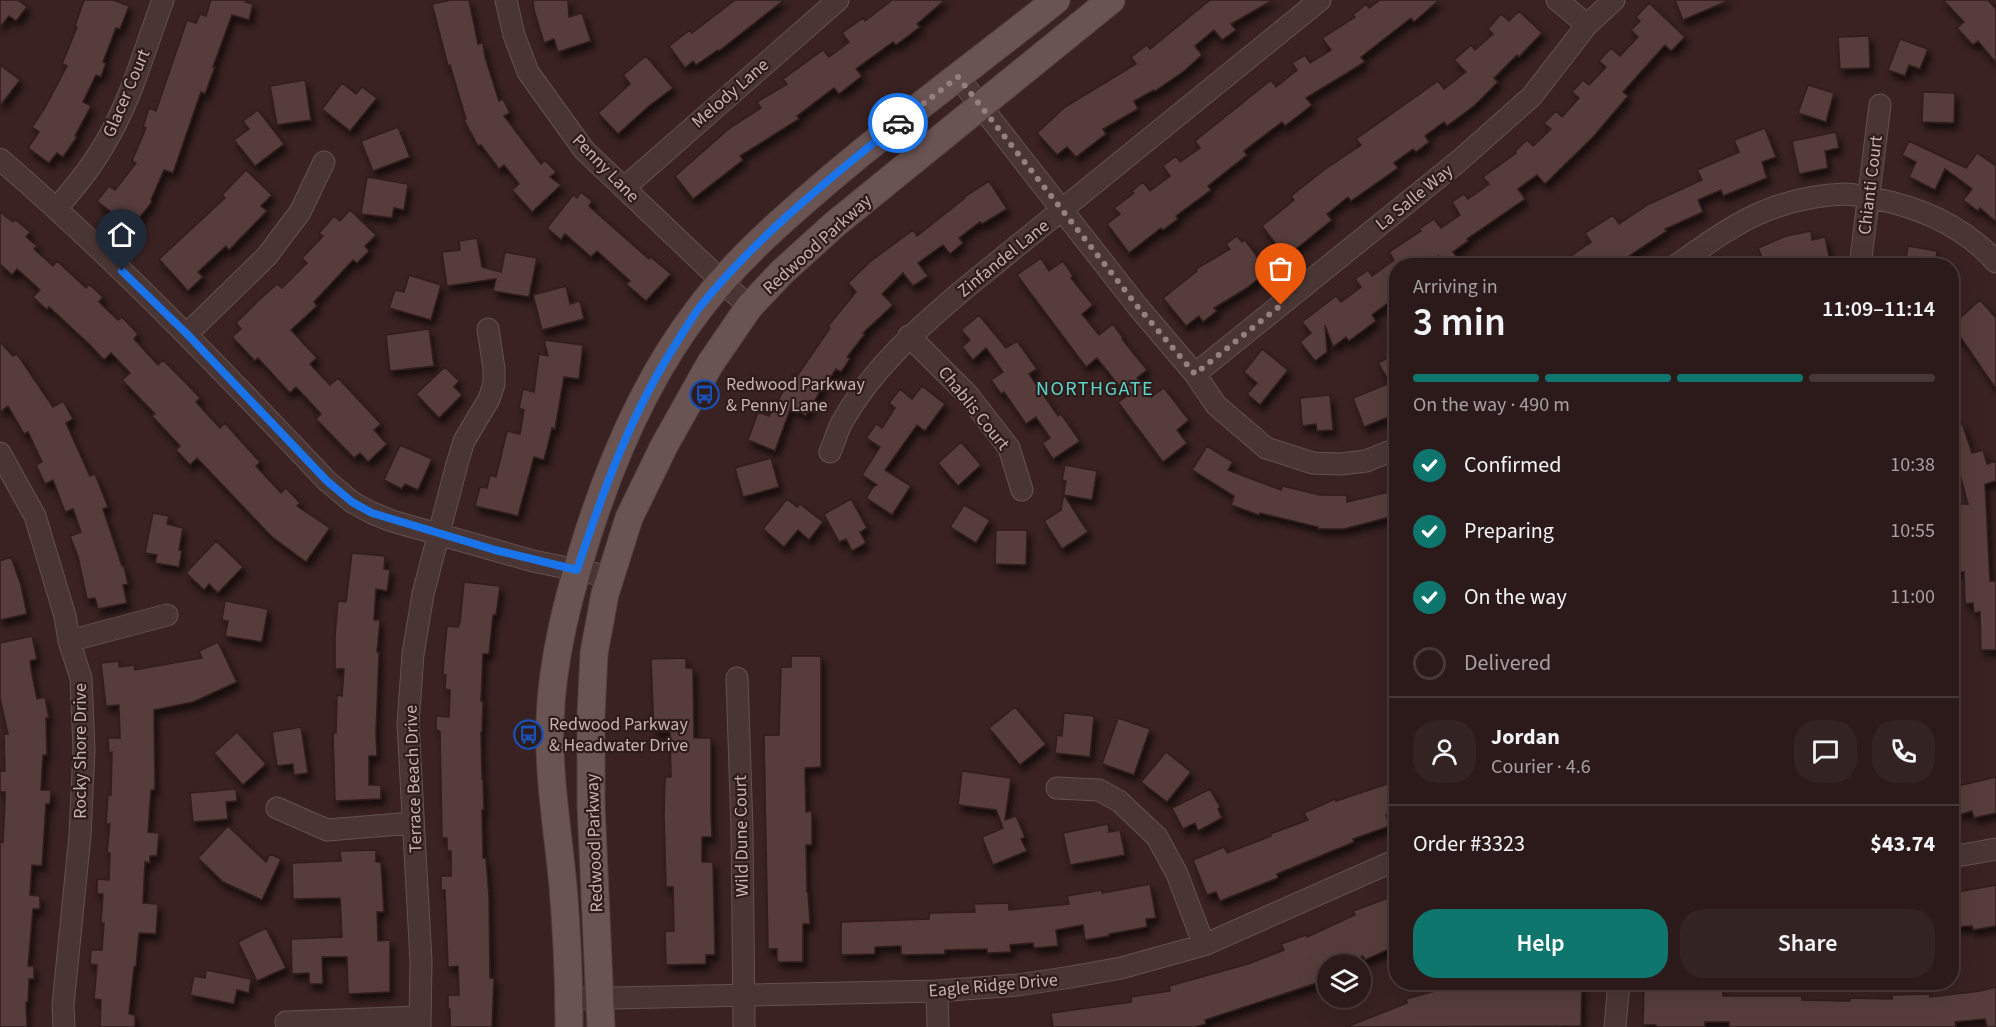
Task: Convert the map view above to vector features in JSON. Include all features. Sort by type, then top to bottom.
[{"type":"main road","name":"Redwood Parkway","points":[[569,1027],[563,886],[552,792],[550,720],[558,655],[577,570],[599,502],[634,419],[660,369],[699,309],[768,233],[856,157],[1056,0]]},
{"type":"main road","name":"Redwood Parkway","points":[[601,1027],[591,805],[594,653],[605,594],[629,518],[664,446],[711,364],[750,307],[782,272],[835,224],[1111,0]]},
{"type":"street","name":"Glacer Court","points":[[57,208],[90,167],[118,119],[163,0]]},
{"type":"street","name":"Penny Lane","points":[[506,0],[514,35],[528,72],[584,150],[750,307]]},
{"type":"street","name":"Melody Lane","points":[[624,188],[838,0]]},
{"type":"street","name":"Zinfandel Lane","points":[[830,452],[842,423],[874,377],[909,336],[1320,0]]},
{"type":"street","points":[[1557,0],[1587,25]]},
{"type":"street","name":"La Salle Way","points":[[1195,374],[1469,152],[1532,96],[1587,25],[1614,0]]},
{"type":"street","points":[[958,77],[1138,307],[1195,374],[1216,405],[1266,448],[1313,463],[1341,464],[1366,461],[1389,452]]},
{"type":"street","name":"Chianti Court","points":[[1861,258],[1880,105]]},
{"type":"street","points":[[0,159],[57,208],[187,334],[327,481],[352,502],[372,513],[438,535],[533,561],[610,577]]},
{"type":"street","points":[[187,334],[267,256],[300,212],[324,162]]},
{"type":"street","points":[[1686,258],[1763,211],[1802,199],[1846,194],[1894,202],[1932,215],[1961,231],[1986,250],[1996,262]]},
{"type":"street","name":"Terrace Beach Drive","points":[[420,1022],[421,961],[408,724],[413,654],[423,594],[465,441],[489,399],[494,384],[488,329]]},
{"type":"street","name":"Chablis Court","points":[[909,336],[968,395],[1009,448],[1022,490]]},
{"type":"street","name":"Rocky Shore Drive","points":[[0,453],[35,516],[65,615],[69,642],[81,678],[84,749],[80,835],[63,1005],[64,1027]]},
{"type":"street","points":[[69,642],[167,615]]},
{"type":"street","name":"Wild Dune Court","points":[[737,678],[744,1027]]},
{"type":"street","points":[[1057,788],[1099,790],[1119,801],[1157,837],[1177,874],[1204,945]]},
{"type":"street","points":[[277,808],[327,831],[413,823]]},
{"type":"street","points":[[1959,856],[1996,849]]},
{"type":"street","name":"Eagle Ridge Drive","points":[[568,999],[937,992],[1018,985],[1071,977],[1121,968],[1204,945],[1389,863]]},
{"type":"street","points":[[1615,1027],[1617,990]]},
{"type":"street","points":[[937,992],[938,1027]]},
{"type":"street","points":[[285,1022],[420,1022]]},
{"type":"building","points":[[0,0],[18,0],[27,7],[16,21],[9,16],[0,27]]},
{"type":"building","points":[[84,0],[113,0],[129,6],[120,29],[116,28],[103,62],[106,63],[101,77],[96,75],[83,102],[91,106],[75,136],[77,137],[63,157],[57,153],[49,163],[28,148],[39,132],[32,127],[67,66],[62,64],[77,27],[75,26]]},
{"type":"building","points":[[211,0],[245,0],[253,4],[249,20],[232,15],[205,94],[201,92],[173,173],[164,170],[152,202],[131,228],[97,201],[109,186],[115,190],[136,163],[132,161],[146,128],[143,127],[149,108],[156,111],[187,20],[196,23],[200,14],[206,16]]},
{"type":"building","points":[[451,0],[469,0],[478,44],[483,43],[499,101],[503,99],[510,113],[504,116],[541,164],[545,160],[556,172],[550,177],[561,185],[532,212],[512,190],[519,184],[504,165],[499,169],[481,145],[478,146],[464,120],[466,119],[450,65],[448,66],[432,4]]},
{"type":"building","points":[[533,0],[568,0],[569,17],[582,13],[591,41],[558,52],[554,39],[544,43]]},
{"type":"building","points":[[735,0],[784,0],[719,51],[696,65],[693,61],[685,68],[669,46],[690,30],[692,33]]},
{"type":"building","points":[[892,0],[945,0],[917,24],[920,27],[896,45],[893,42],[856,69],[862,76],[839,94],[834,88],[797,116],[799,119],[740,156],[743,160],[693,199],[675,176],[731,127],[761,108],[757,102],[787,84],[783,79],[823,50],[829,57],[849,42],[842,33],[863,18],[865,21]]},
{"type":"building","points":[[1210,0],[1273,0],[1231,24],[1236,30],[1222,40],[1214,30],[1195,46],[1202,55],[1183,72],[1155,91],[1134,101],[1138,109],[1103,129],[1106,134],[1076,157],[1067,147],[1057,155],[1037,133],[1065,107],[1136,64],[1131,57],[1147,45],[1150,49]]},
{"type":"building","points":[[1380,0],[1439,0],[1414,22],[1411,18],[1361,57],[1365,62],[1306,98],[1312,105],[1285,126],[1282,122],[1244,151],[1247,155],[1208,186],[1211,190],[1176,216],[1178,219],[1163,230],[1161,228],[1129,253],[1107,224],[1120,214],[1114,208],[1134,193],[1132,191],[1143,182],[1150,191],[1170,176],[1163,166],[1176,156],[1180,162],[1200,148],[1195,141],[1271,80],[1276,87],[1297,70],[1292,63],[1305,55],[1310,63],[1331,50],[1322,38],[1355,17],[1353,15],[1366,4],[1369,8]]},
{"type":"building","points":[[1675,0],[1730,0],[1683,20]]},
{"type":"building","points":[[1943,0],[1988,0],[1996,9],[1996,63],[1978,41],[1973,45],[1957,28],[1964,22]]},
{"type":"building","points":[[1649,3],[1685,37],[1671,51],[1665,45],[1623,92],[1628,96],[1593,137],[1545,184],[1537,175],[1518,189],[1525,199],[1467,239],[1468,241],[1453,252],[1457,258],[1439,258],[1438,256],[1435,258],[1393,258],[1389,252],[1421,231],[1419,229],[1434,219],[1441,228],[1460,215],[1452,202],[1464,194],[1468,199],[1489,184],[1483,177],[1516,153],[1515,151],[1527,140],[1533,146],[1551,129],[1544,123],[1556,111],[1562,117],[1579,98],[1572,92],[1583,80],[1589,85],[1606,67],[1599,61],[1611,48],[1620,56],[1638,37],[1631,30],[1640,21],[1636,17]]},
{"type":"building","points":[[1519,11],[1542,33],[1494,78],[1498,82],[1474,106],[1447,126],[1444,122],[1425,136],[1429,142],[1416,152],[1413,149],[1394,163],[1398,168],[1351,201],[1348,197],[1327,214],[1332,220],[1286,257],[1262,226],[1294,200],[1291,196],[1361,145],[1356,139],[1438,81],[1444,89],[1466,72],[1454,60],[1471,45],[1475,50],[1493,34],[1488,29],[1501,14],[1509,21]]},
{"type":"building","points":[[1869,36],[1870,68],[1840,69],[1838,37]]},
{"type":"building","points":[[1900,39],[1928,49],[1920,69],[1909,65],[1905,76],[1888,70]]},
{"type":"building","points":[[646,56],[673,88],[618,134],[598,113],[630,84],[623,75]]},
{"type":"building","points":[[0,65],[20,80],[0,106]]},
{"type":"building","points":[[305,80],[311,120],[277,125],[270,86]]},
{"type":"building","points":[[342,83],[356,94],[362,87],[377,98],[350,131],[322,109]]},
{"type":"building","points":[[1808,85],[1834,93],[1826,122],[1798,113]]},
{"type":"building","points":[[1923,92],[1955,93],[1954,123],[1922,122]]},
{"type":"building","points":[[258,110],[284,144],[255,166],[234,140],[249,129],[243,121]]},
{"type":"building","points":[[398,127],[410,157],[373,171],[361,141]]},
{"type":"building","points":[[1765,128],[1776,157],[1762,162],[1767,178],[1723,196],[1721,190],[1698,200],[1703,212],[1665,229],[1667,231],[1626,258],[1568,258],[1591,242],[1585,233],[1613,215],[1619,224],[1649,204],[1702,180],[1697,170],[1739,152],[1734,140]]},
{"type":"building","points":[[1836,132],[1839,148],[1825,151],[1828,168],[1799,174],[1792,141]]},
{"type":"building","points":[[1909,141],[1966,168],[1977,153],[1996,166],[1996,222],[1980,208],[1978,211],[1963,200],[1972,189],[1945,169],[1935,190],[1909,177],[1916,162],[1902,155]]},
{"type":"building","points":[[246,170],[272,195],[261,206],[267,211],[229,250],[226,246],[198,272],[203,277],[188,291],[159,259],[225,198],[222,195]]},
{"type":"building","points":[[367,177],[408,184],[404,210],[394,208],[392,218],[361,214]]},
{"type":"building","points":[[989,181],[1007,209],[982,224],[980,222],[959,238],[963,243],[950,254],[943,245],[918,263],[928,276],[913,286],[903,273],[882,294],[893,305],[863,333],[865,334],[847,357],[850,359],[841,372],[836,369],[829,380],[827,379],[806,416],[791,407],[775,451],[748,440],[758,412],[769,416],[793,374],[797,376],[830,328],[828,326],[856,292],[848,283],[871,261],[913,230],[917,236],[964,197]]},
{"type":"building","points":[[581,192],[592,201],[589,206],[649,259],[651,257],[671,274],[646,301],[626,284],[630,281],[597,251],[591,257],[565,234],[561,240],[547,228],[573,195],[577,198]]},
{"type":"building","points":[[350,210],[376,235],[365,246],[369,251],[357,263],[353,260],[314,302],[317,306],[291,330],[317,358],[310,364],[330,385],[338,378],[381,424],[374,430],[387,444],[368,462],[360,453],[354,458],[316,419],[321,414],[296,387],[290,393],[258,358],[255,361],[232,337],[241,329],[236,323],[260,299],[277,284],[282,288],[307,263],[302,258],[323,236],[319,233],[334,216],[340,221]]},
{"type":"building","points":[[0,212],[13,222],[15,219],[30,232],[26,237],[37,246],[34,249],[53,266],[57,261],[86,288],[89,284],[103,297],[99,302],[118,320],[122,317],[138,334],[134,339],[158,365],[163,360],[187,384],[200,398],[196,402],[220,428],[225,423],[260,462],[256,466],[281,493],[286,488],[300,503],[297,506],[330,528],[306,562],[272,537],[197,458],[190,465],[176,450],[180,446],[152,416],[155,414],[122,380],[130,373],[111,353],[104,360],[49,307],[47,310],[33,297],[40,290],[17,269],[12,275],[0,264]]},
{"type":"building","points":[[1811,231],[1812,240],[1825,237],[1829,258],[1762,258],[1758,248],[1786,236]]},
{"type":"building","points":[[1237,236],[1242,242],[1245,240],[1268,271],[1247,288],[1214,308],[1217,311],[1203,322],[1199,316],[1186,326],[1163,298],[1197,271],[1196,269],[1230,249],[1226,244]]},
{"type":"building","points":[[477,238],[482,267],[501,272],[505,252],[537,258],[529,297],[493,291],[496,279],[447,286],[442,252],[460,250],[459,241]]},
{"type":"building","points":[[1908,246],[1937,251],[1936,258],[1906,258]]},
{"type":"building","points":[[1041,258],[1049,271],[1063,261],[1073,276],[1071,278],[1093,305],[1082,314],[1099,335],[1113,324],[1147,370],[1137,378],[1151,397],[1164,388],[1189,420],[1177,430],[1187,443],[1163,462],[1118,402],[1127,396],[1097,358],[1086,367],[1017,275]]},
{"type":"building","points":[[1389,264],[1389,302],[1372,315],[1376,321],[1349,341],[1346,337],[1333,347],[1325,325],[1327,352],[1315,361],[1300,342],[1311,333],[1302,322],[1336,296],[1341,302],[1361,287],[1355,279],[1368,270],[1372,276]]},
{"type":"building","points":[[409,275],[441,285],[431,320],[389,308],[395,290],[404,292]]},
{"type":"building","points":[[566,286],[570,304],[580,301],[584,319],[542,330],[533,295]]},
{"type":"building","points":[[1980,300],[1996,318],[1996,389],[1961,338],[1959,340],[1959,319]]},
{"type":"building","points":[[979,315],[1006,348],[1017,341],[1037,369],[1029,374],[1058,416],[1061,414],[1080,441],[1053,459],[1042,443],[1050,438],[1036,417],[1026,424],[1004,392],[1001,394],[991,380],[1003,372],[986,348],[973,360],[962,347],[970,340],[961,330]]},
{"type":"building","points":[[429,329],[434,366],[390,371],[386,335]]},
{"type":"building","points":[[544,340],[583,345],[579,379],[564,377],[555,429],[552,428],[544,460],[534,457],[518,516],[475,506],[480,487],[487,488],[490,475],[496,477],[507,431],[520,434],[524,410],[519,408],[523,389],[534,392],[539,354],[548,356]]},
{"type":"building","points":[[0,342],[13,356],[17,354],[53,407],[63,401],[73,419],[66,423],[90,476],[95,474],[108,507],[103,509],[122,566],[124,566],[128,584],[123,585],[127,603],[98,609],[95,598],[87,599],[78,557],[70,536],[81,532],[73,509],[65,512],[53,480],[45,484],[36,465],[42,462],[28,432],[24,434],[8,406],[0,412]]},
{"type":"building","points":[[1262,349],[1288,370],[1260,405],[1247,394],[1257,383],[1244,372]]},
{"type":"building","points":[[1389,357],[1389,381],[1378,363]]},
{"type":"building","points":[[445,367],[459,381],[454,387],[462,395],[439,418],[416,394]]},
{"type":"building","points":[[1389,383],[1389,417],[1364,427],[1353,398]]},
{"type":"building","points":[[922,386],[945,404],[925,431],[917,425],[885,470],[911,486],[892,515],[866,498],[877,485],[862,475],[880,447],[866,438],[876,424],[882,428],[895,408],[889,403],[900,389],[912,399]]},
{"type":"building","points":[[1330,395],[1333,430],[1317,431],[1316,424],[1302,426],[1300,398]]},
{"type":"building","points":[[1962,423],[1972,453],[1983,450],[1987,464],[1996,461],[1996,481],[1985,484],[1990,581],[1996,581],[1996,650],[1981,650],[1980,612],[1974,613],[1973,603],[1965,604],[1964,572],[1959,572],[1959,504],[1968,504],[1959,475],[1959,424]]},
{"type":"building","points":[[961,442],[981,465],[958,486],[938,463]]},
{"type":"building","points":[[400,445],[432,459],[418,490],[405,484],[402,489],[384,480]]},
{"type":"building","points":[[1207,446],[1233,462],[1228,470],[1281,490],[1282,486],[1320,495],[1347,495],[1347,502],[1388,492],[1389,517],[1344,529],[1318,529],[1318,527],[1260,513],[1259,515],[1231,505],[1234,496],[1192,470]]},
{"type":"building","points":[[771,458],[779,487],[743,497],[735,468]]},
{"type":"building","points":[[1065,465],[1097,471],[1092,500],[1064,495],[1088,532],[1062,549],[1044,521],[1061,510],[1066,481],[1062,480]]},
{"type":"building","points":[[787,499],[797,507],[800,504],[823,522],[809,540],[798,530],[784,547],[763,529]]},
{"type":"building","points":[[851,499],[867,528],[860,532],[866,543],[852,551],[846,539],[839,542],[824,514]]},
{"type":"building","points":[[964,505],[990,520],[976,543],[950,527]]},
{"type":"building","points":[[153,513],[169,516],[167,524],[183,528],[179,567],[155,563],[157,555],[145,553]]},
{"type":"building","points":[[996,530],[1027,530],[1026,565],[995,564]]},
{"type":"building","points":[[216,541],[243,567],[218,593],[209,584],[204,590],[186,573]]},
{"type":"building","points":[[352,553],[385,556],[384,569],[390,570],[387,591],[376,589],[374,620],[380,620],[377,652],[379,652],[377,756],[369,756],[369,785],[381,785],[381,799],[335,801],[333,733],[336,733],[337,695],[342,696],[344,669],[335,669],[335,636],[338,601],[346,602]]},
{"type":"building","points":[[11,557],[21,585],[27,614],[0,620],[0,561]]},
{"type":"building","points":[[464,582],[500,586],[496,615],[493,615],[489,654],[483,654],[481,701],[483,701],[481,732],[483,858],[486,858],[489,897],[490,978],[494,978],[492,1027],[450,1027],[450,1009],[448,1009],[448,995],[459,995],[458,966],[448,967],[445,890],[441,890],[441,876],[451,876],[451,851],[447,851],[447,838],[442,838],[440,731],[436,730],[436,716],[449,717],[450,690],[445,689],[446,675],[443,675],[447,626],[458,627],[460,622]]},
{"type":"building","points":[[225,601],[268,609],[262,642],[225,636],[228,621],[222,620]]},
{"type":"building","points":[[32,636],[37,659],[30,661],[37,699],[45,697],[49,718],[46,718],[47,755],[43,755],[41,790],[51,790],[50,804],[46,804],[42,866],[32,865],[30,895],[40,896],[40,909],[33,909],[28,966],[34,966],[34,979],[29,979],[28,1002],[26,1002],[27,1027],[0,1027],[0,841],[3,842],[5,792],[0,792],[0,771],[5,771],[4,734],[8,734],[0,698],[0,643]]},
{"type":"building","points":[[218,642],[237,682],[193,702],[154,710],[155,790],[151,790],[148,832],[159,833],[157,856],[150,856],[150,863],[145,862],[143,903],[158,904],[156,934],[139,933],[129,1014],[135,1015],[135,1027],[100,1027],[101,1000],[94,999],[97,965],[90,964],[91,950],[102,950],[103,894],[97,894],[97,879],[109,880],[110,853],[107,853],[110,824],[106,824],[108,795],[111,795],[112,752],[109,753],[108,738],[120,738],[119,705],[106,706],[101,663],[119,661],[119,667],[134,665],[135,670],[202,658],[199,651]]},
{"type":"building","points":[[791,656],[821,656],[821,767],[805,768],[806,812],[812,811],[812,845],[806,845],[810,924],[803,924],[803,962],[777,962],[777,949],[768,949],[764,735],[779,735],[781,667],[791,667]]},
{"type":"building","points":[[686,658],[686,668],[693,668],[694,738],[711,738],[712,837],[702,837],[702,862],[713,862],[715,955],[706,955],[706,964],[666,965],[665,931],[674,931],[673,887],[666,887],[664,815],[665,777],[671,777],[670,732],[654,732],[651,659]]},
{"type":"building","points":[[1015,707],[1046,744],[1020,765],[989,728]]},
{"type":"building","points":[[1064,713],[1094,716],[1090,757],[1055,753],[1057,735],[1062,736]]},
{"type":"building","points":[[1118,718],[1150,729],[1134,775],[1102,764]]},
{"type":"building","points":[[301,727],[308,773],[294,775],[293,764],[277,766],[272,732]]},
{"type":"building","points":[[237,732],[266,764],[243,785],[214,753]]},
{"type":"building","points":[[1166,752],[1191,772],[1167,802],[1141,782]]},
{"type":"building","points":[[962,771],[1011,778],[1005,820],[1016,816],[1025,837],[1021,839],[1027,851],[993,865],[982,837],[1003,828],[996,810],[958,805]]},
{"type":"building","points":[[1996,777],[1996,813],[1974,818],[1972,811],[1959,815],[1959,786]]},
{"type":"building","points":[[1389,783],[1389,814],[1386,815],[1389,826],[1353,839],[1354,842],[1277,874],[1278,878],[1220,901],[1216,892],[1207,895],[1193,860],[1224,847],[1227,853],[1271,836],[1270,834],[1308,820],[1304,813],[1335,799],[1336,801]]},
{"type":"building","points":[[236,789],[237,801],[226,802],[228,819],[193,822],[190,793]]},
{"type":"building","points":[[1210,789],[1220,807],[1218,809],[1222,818],[1198,831],[1195,823],[1183,829],[1172,808]]},
{"type":"building","points":[[1108,824],[1109,832],[1120,830],[1125,855],[1070,865],[1063,833]]},
{"type":"building","points":[[228,826],[266,862],[270,854],[281,859],[262,900],[223,882],[198,858]]},
{"type":"building","points":[[376,850],[376,862],[381,862],[384,912],[377,912],[378,941],[390,940],[390,992],[348,994],[347,957],[322,957],[323,984],[309,984],[309,973],[292,974],[291,939],[342,937],[340,898],[293,899],[292,863],[341,861],[340,851]]},
{"type":"building","points":[[1150,884],[1156,918],[1146,919],[1147,927],[1109,934],[1109,936],[1085,940],[1083,925],[1056,930],[1058,946],[1034,948],[1033,943],[1010,945],[1011,952],[987,953],[987,949],[945,950],[945,954],[901,955],[901,946],[875,947],[875,954],[841,955],[841,922],[929,919],[929,913],[975,912],[974,904],[1009,903],[1009,910],[1069,904],[1067,896],[1102,890],[1102,893]]},
{"type":"building","points":[[1996,885],[1996,926],[1973,930],[1972,926],[1959,927],[1959,892]]},
{"type":"building","points":[[1389,898],[1389,949],[1371,957],[1371,954],[1317,954],[1317,983],[1205,1020],[1206,1024],[1195,1027],[1053,1027],[1051,1013],[1131,1002],[1131,997],[1170,991],[1169,986],[1248,964],[1284,950],[1281,944],[1306,935],[1307,937],[1355,915],[1353,911]]},
{"type":"building","points":[[266,928],[286,968],[257,981],[238,942]]},
{"type":"building","points":[[206,970],[251,979],[249,993],[237,990],[234,1004],[190,995],[194,976],[205,978]]},
{"type":"building","points":[[1996,987],[1996,1027],[1987,1027],[1985,1019],[1955,1022],[1956,1027],[1729,1027],[1729,1022],[1705,1022],[1705,1027],[1643,1025],[1644,990],[1723,991],[1723,996],[1802,996],[1802,1000],[1850,1001],[1850,998],[1892,999],[1892,995],[1930,994],[1930,997]]},
{"type":"building","points":[[1438,990],[1582,990],[1581,1026],[1346,1027],[1407,1003],[1406,999]]},
{"type":"way so far","points":[[898,123],[958,77],[1138,307],[1195,374],[1281,305]]},
{"type":"place","name":"Redwood Parkway & Penny Lane","points":[[705,394]]},
{"type":"place","name":"Redwood Parkway & Headwater Drive","points":[[528,734]]},
{"type":"district","name":"NORTHGATE","points":[[1095,388]]},
{"type":"route","points":[[122,271],[187,334],[327,481],[352,502],[392,521],[533,561],[577,570],[599,502],[629,430],[660,369],[699,309],[768,233],[898,123]]}]
